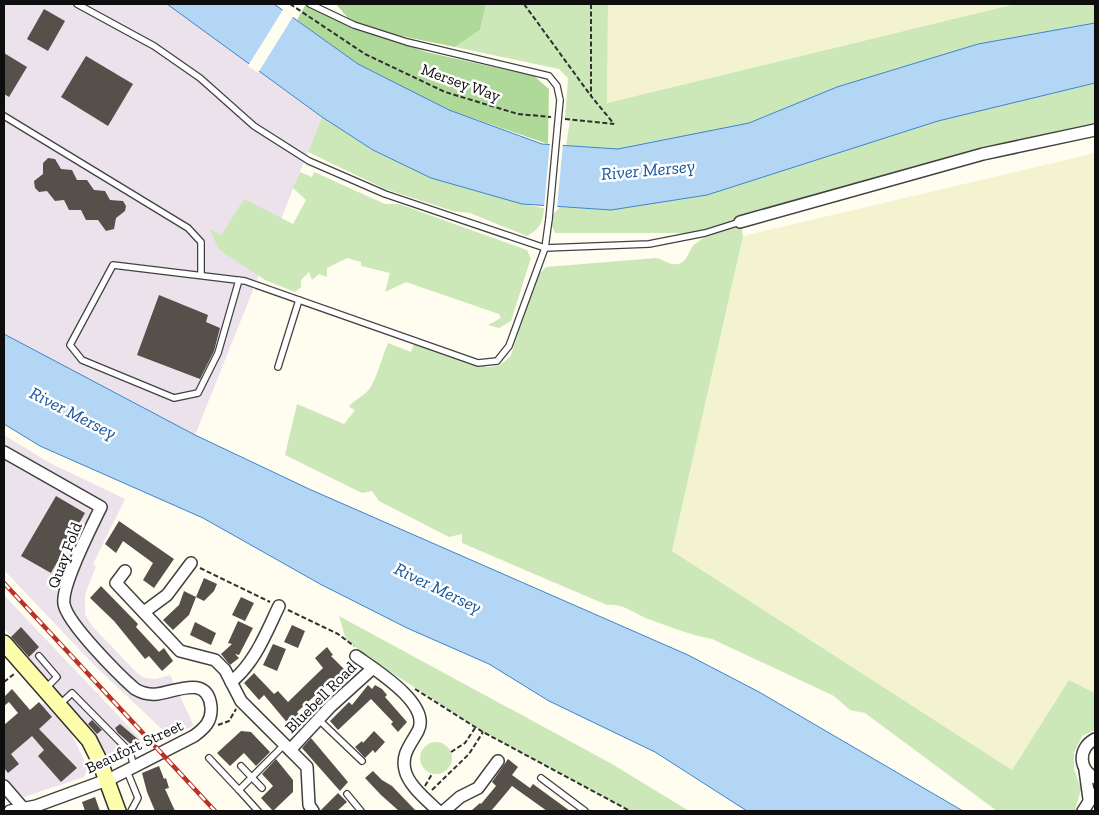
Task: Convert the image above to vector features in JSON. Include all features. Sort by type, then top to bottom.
[{"type":"street","points":[[740,222],[983,154],[1095,130]]},
{"type":"street","name":"Quay Fold","points":[[4,452],[101,506],[66,588],[64,604],[72,622],[135,689],[149,694],[188,686],[202,690],[210,702],[210,719]]},
{"type":"street","points":[[144,612],[166,595],[192,564]]},
{"type":"street","points":[[125,571],[116,583],[180,651],[215,660],[225,670],[242,701],[307,767],[309,805],[313,811]]},
{"type":"street","points":[[231,682],[242,673],[252,660],[279,606]]},
{"type":"street","points":[[4,642],[88,740],[107,780],[118,811]]},
{"type":"street","points":[[356,656],[411,699],[420,716],[419,729],[404,754],[404,768],[407,778],[438,811]]},
{"type":"street","name":"Bluebell Road","points":[[288,747],[373,668]]},
{"type":"street","name":"Beaufort Street","points":[[10,811],[23,808],[37,808],[107,780],[194,736],[205,728],[210,719]]},
{"type":"street","points":[[1083,811],[1092,796],[1082,764],[1083,752],[1095,739]]},
{"type":"street","points":[[444,811],[460,797],[478,788],[498,761]]},
{"type":"street","points":[[1085,770],[1095,778]]},
{"type":"street","points":[[4,786],[23,808]]},
{"type":"lane","points":[[77,4],[154,46],[200,78],[254,126],[309,161],[385,194],[546,248],[648,244],[705,233],[740,222]]},
{"type":"lane","points":[[239,280],[218,353],[198,393],[174,398],[82,360],[70,345],[114,265],[239,280],[478,363],[497,361],[509,346],[546,248],[560,100],[558,86],[549,76],[407,42],[354,26],[310,4]]},
{"type":"lane","points":[[4,116],[188,228],[201,242],[201,275]]},
{"type":"lane","points":[[278,366],[300,300]]},
{"type":"lane","points":[[39,656],[57,677],[45,689]]},
{"type":"lane","points":[[59,705],[72,693],[130,752],[130,769],[138,798],[131,811]]},
{"type":"lane","points":[[319,720],[362,761]]},
{"type":"lane","points":[[238,790],[288,747]]},
{"type":"lane","points":[[209,758],[258,811]]},
{"type":"lane","points":[[241,766],[262,788]]},
{"type":"lane","points":[[541,778],[585,811]]},
{"type":"lane","points":[[347,794],[361,811]]},
{"type":"path","name":"Mersey Way","points":[[290,4],[365,54],[445,92],[518,114],[614,124],[592,96]]},
{"type":"path","points":[[524,4],[592,96]]},
{"type":"path","points":[[591,4],[592,96]]},
{"type":"path","points":[[4,682],[16,672],[13,668]]},
{"type":"path","points":[[451,752],[465,743],[475,728]]},
{"type":"path","points":[[422,794],[469,754],[483,732]]},
{"type":"path","points":[[422,794],[432,774]]},
{"type":"shaded area","points":[[4,4],[167,4],[322,117],[281,219],[244,200],[221,235],[211,230],[218,249],[259,275],[195,435],[4,334]]},
{"type":"shaded area","points":[[4,435],[48,462],[125,499],[93,564],[96,566],[85,595],[85,614],[92,626],[138,674],[145,678],[156,679],[170,675],[194,726],[169,736],[95,666],[4,570]]},
{"type":"shaded area","points":[[4,595],[149,748],[112,763],[99,741],[4,628]]},
{"type":"shaded area","points":[[44,703],[71,733],[88,768],[84,777],[24,797],[4,779],[4,723],[12,729]]},
{"type":"green space","points":[[306,4],[353,24],[336,4],[486,4],[480,30],[455,47],[357,27],[426,52],[534,76],[549,89],[548,144],[449,110],[358,64],[297,20]]},
{"type":"green space","points":[[486,4],[608,4],[607,103],[1015,4],[1095,4],[1095,23],[978,44],[837,87],[749,123],[618,149],[566,146],[570,120],[565,119],[568,78],[559,69],[455,47],[480,30]]},
{"type":"green space","points":[[608,4],[1015,4],[607,103]]},
{"type":"green space","points":[[1095,83],[1095,130],[705,233],[555,233],[549,219],[560,207],[611,210],[707,195],[938,121]]},
{"type":"green space","points":[[322,117],[373,150],[431,178],[522,204],[544,208],[540,225],[527,236],[470,213],[453,211],[385,189],[308,152]]},
{"type":"green space","points":[[1095,153],[1095,693],[1069,680],[1012,770],[672,551],[743,236]]},
{"type":"green space","points":[[300,172],[312,177],[314,172],[385,204],[399,204],[527,250],[531,259],[511,321],[499,328],[488,325],[501,318],[499,314],[406,282],[385,292],[390,273],[361,266],[361,262],[347,258],[327,268],[327,277],[319,274],[312,280],[309,272],[301,280],[301,287],[295,292],[265,280],[218,249],[210,229],[221,235],[244,199],[293,224],[306,200],[293,188]]},
{"type":"green space","points":[[741,223],[743,236],[672,551],[1012,770],[1069,680],[1095,693],[1095,730],[1082,736],[1074,753],[1074,769],[1081,789],[1075,811],[997,811],[865,713],[850,710],[834,696],[712,639],[687,633],[648,619],[623,607],[607,605],[462,543],[462,534],[449,537],[379,501],[372,491],[362,493],[285,455],[297,404],[344,424],[355,410],[349,407],[368,391],[373,383],[388,343],[411,352],[414,344],[486,367],[497,366],[506,361],[511,355],[537,276],[546,267],[656,258],[672,264],[678,264],[684,261],[693,246],[700,240]]},
{"type":"green space","points":[[339,616],[612,764],[689,811],[630,811],[483,732],[377,663],[346,640]]},
{"type":"green space","points":[[436,742],[442,743],[447,747],[451,752],[451,764],[447,769],[442,773],[436,774],[430,773],[425,769],[421,764],[420,758],[421,752],[425,747],[430,743]]},
{"type":"water","name":"River Mersey","points":[[167,4],[274,4],[358,64],[449,110],[542,144],[618,149],[749,123],[837,87],[978,44],[1095,23],[1095,83],[938,121],[707,195],[611,210],[522,204],[431,178],[373,150],[322,117]]},
{"type":"water","name":"River Mersey","points":[[4,334],[195,435],[309,489],[688,655],[759,692],[963,811],[747,811],[655,752],[549,701],[489,664],[407,628],[320,584],[203,518],[40,446],[4,424]]},
{"type":"pier","points":[[284,8],[294,15],[258,73],[248,66]]},
{"type":"pier","points":[[550,142],[563,143],[557,209],[544,208]]},
{"type":"building","points":[[44,9],[65,21],[48,51],[27,39]]},
{"type":"building","points":[[4,53],[27,67],[9,97],[4,94]]},
{"type":"building","points":[[86,56],[133,84],[108,126],[61,97]]},
{"type":"building","points":[[48,158],[55,159],[61,169],[72,170],[77,180],[87,180],[94,190],[105,191],[110,200],[123,201],[126,206],[125,211],[116,218],[114,229],[106,231],[98,220],[86,220],[81,210],[69,210],[64,200],[55,201],[47,191],[39,192],[35,188],[34,181],[43,174],[43,163]]},
{"type":"building","points":[[159,295],[208,315],[206,322],[220,328],[214,351],[200,379],[137,355]]},
{"type":"building","points":[[56,496],[85,513],[51,573],[21,556]]},
{"type":"building","points":[[119,521],[174,559],[154,588],[143,580],[153,563],[123,541],[116,553],[105,544]]},
{"type":"building","points":[[204,578],[217,584],[214,591],[204,601],[196,597]]},
{"type":"building","points":[[101,586],[138,624],[136,627],[159,652],[164,648],[173,661],[162,671],[149,656],[145,659],[114,621],[90,598]]},
{"type":"building","points":[[184,591],[196,597],[189,615],[173,630],[163,620],[179,605]]},
{"type":"building","points":[[241,597],[254,603],[245,621],[232,615]]},
{"type":"building","points":[[238,621],[253,628],[239,655],[235,654],[239,658],[230,665],[221,654],[232,644],[228,643]]},
{"type":"building","points":[[195,622],[216,633],[211,645],[190,635]]},
{"type":"building","points":[[292,625],[305,631],[298,648],[284,642]]},
{"type":"building","points":[[21,627],[39,647],[29,657],[11,637]]},
{"type":"building","points":[[273,644],[286,649],[277,671],[263,665]]},
{"type":"building","points":[[327,647],[333,655],[331,656],[349,674],[340,685],[333,679],[297,712],[306,722],[295,732],[264,695],[259,700],[244,683],[254,673],[274,694],[278,691],[288,702],[323,668],[315,658]]},
{"type":"building","points":[[368,685],[372,689],[375,685],[382,689],[387,695],[385,697],[407,722],[398,732],[391,724],[393,722],[371,699],[338,730],[330,721],[349,702],[352,705]]},
{"type":"building","points":[[12,689],[30,710],[39,702],[52,717],[39,729],[77,768],[61,782],[38,756],[44,750],[32,736],[11,754],[19,764],[8,773],[4,768],[4,725],[18,713],[9,702],[4,706],[4,697]]},
{"type":"building","points":[[92,720],[102,730],[97,734],[88,724]]},
{"type":"building","points":[[120,724],[140,741],[134,747],[118,733],[115,728]]},
{"type":"building","points":[[241,731],[251,732],[270,752],[256,766],[244,753],[230,766],[217,753]]},
{"type":"building","points":[[374,731],[385,742],[375,753],[373,750],[365,758],[355,747],[362,741],[363,743]]},
{"type":"building","points":[[311,738],[348,782],[340,791],[302,748]]},
{"type":"building","points":[[276,759],[293,780],[293,792],[273,811],[261,798],[273,786],[262,774]]},
{"type":"building","points":[[508,759],[518,767],[512,775],[530,788],[533,784],[570,811],[547,811],[512,786],[491,811],[471,811],[481,804],[496,786],[492,782]]},
{"type":"building","points":[[159,766],[164,779],[166,778],[169,788],[165,789],[175,811],[155,811],[147,792],[142,773]]},
{"type":"building","points":[[373,771],[392,786],[416,811],[399,811],[381,795],[365,778]]},
{"type":"building","points":[[338,793],[347,802],[337,811],[320,811]]},
{"type":"building","points":[[95,797],[100,811],[85,811],[82,802]]},
{"type":"railway","points":[[4,583],[215,811]]}]
